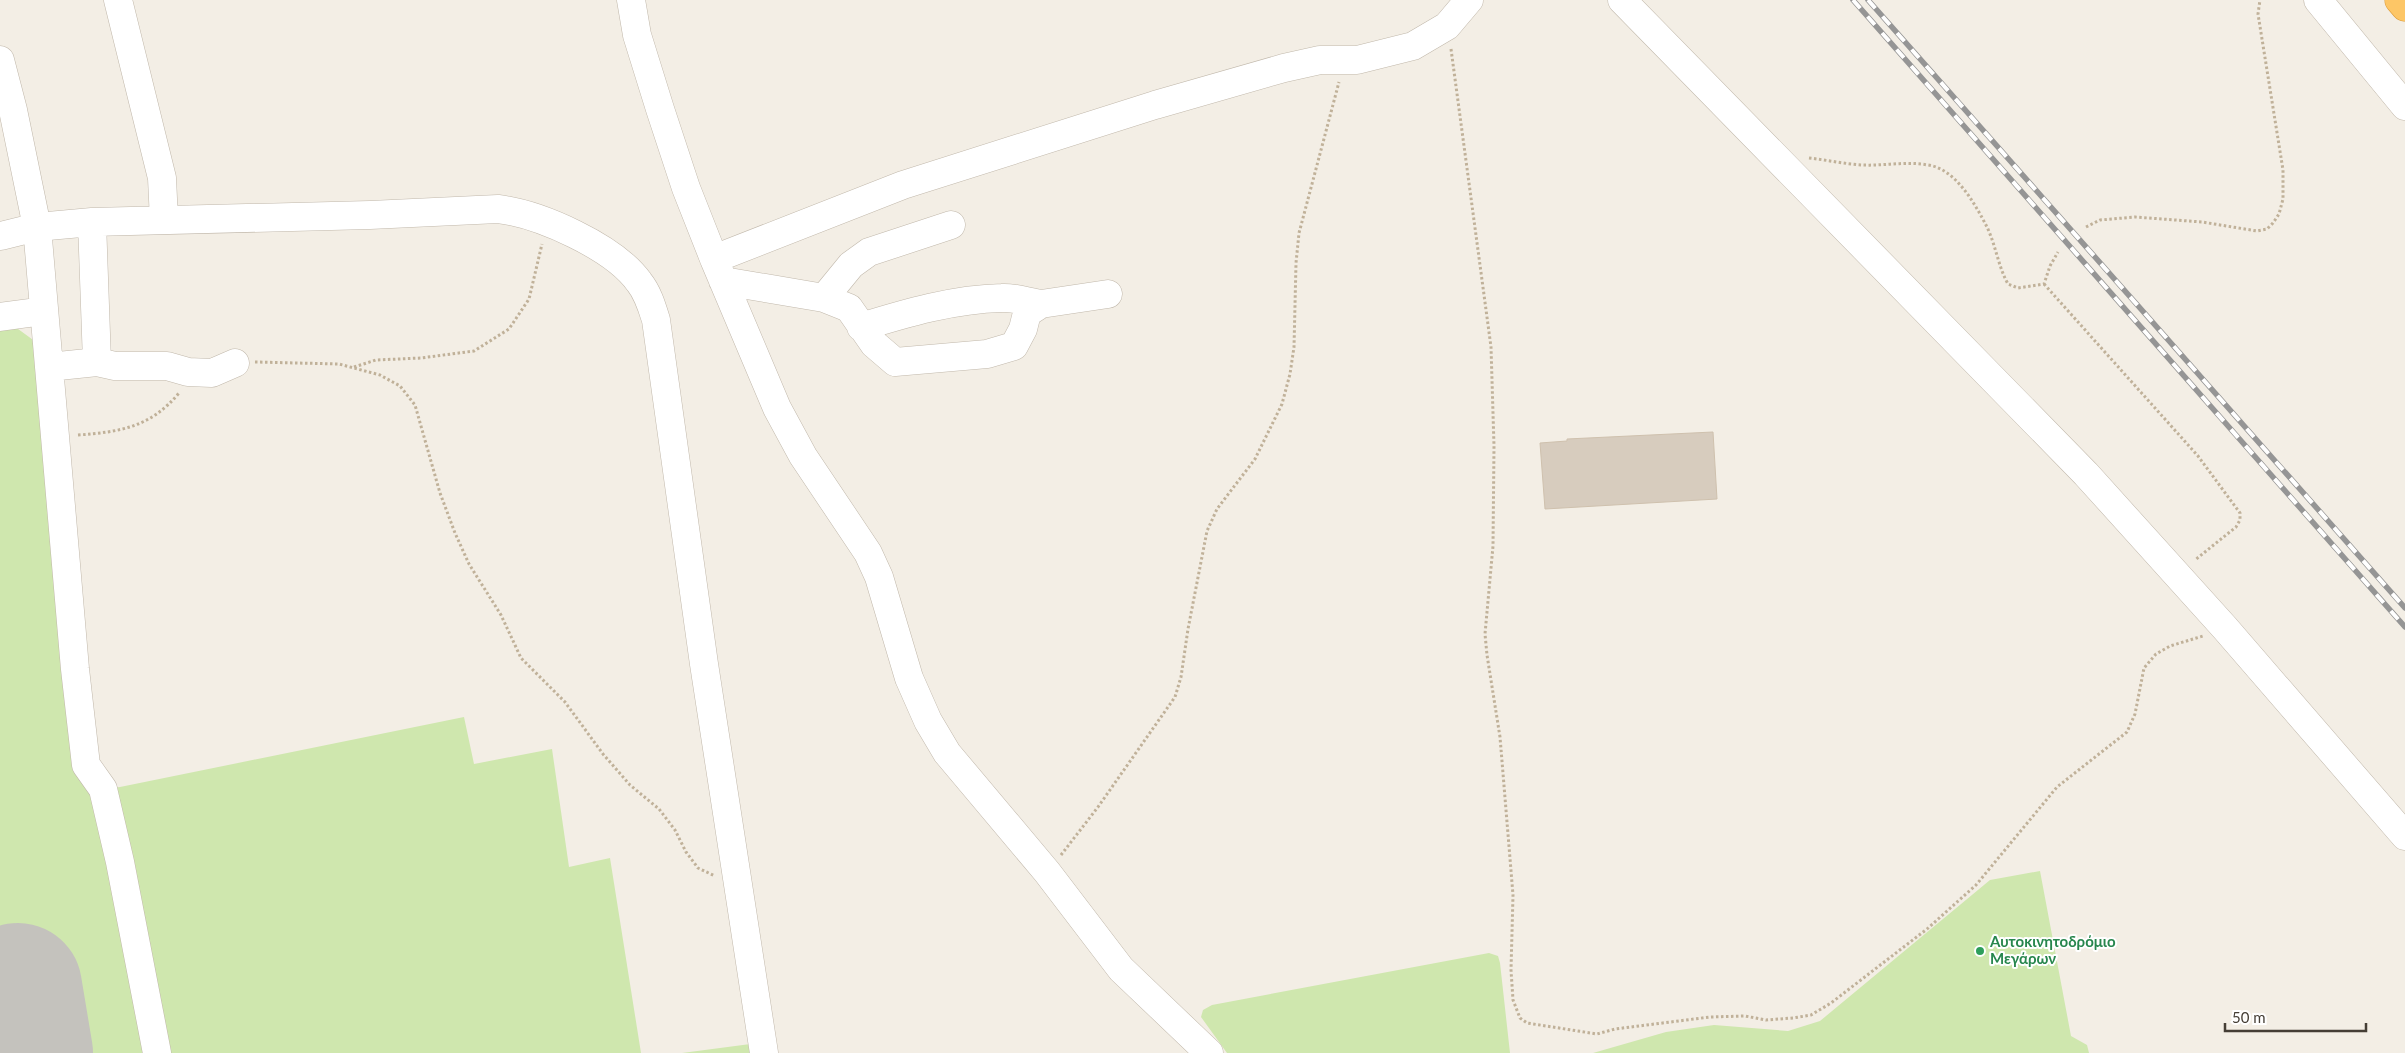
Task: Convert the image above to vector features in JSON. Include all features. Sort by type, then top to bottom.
[{"type":"highway","points":[[2399,0],[2405,7]]},
{"type":"street","points":[[118,0],[162,178],[164,220]]},
{"type":"street","points":[[631,0],[637,35],[660,108],[686,188],[718,270],[777,408],[803,456],[868,554],[879,577],[909,678],[928,721],[947,752],[1047,872],[1121,970],[1209,1053]]},
{"type":"street","points":[[718,270],[903,185],[1226,84],[1320,60],[1381,55],[1413,46],[1434,36],[1447,26],[1469,0]]},
{"type":"street","points":[[1622,0],[2086,474],[2225,628],[2405,836]]},
{"type":"street","points":[[2318,0],[2405,106]]},
{"type":"street","points":[[0,60],[13,110],[37,227],[75,669],[86,765],[103,789],[120,862],[157,1053]]},
{"type":"street","points":[[0,236],[37,227],[92,222],[370,216],[490,209],[514,211],[548,222],[604,250],[624,264],[639,281],[649,297],[656,320],[704,664],[764,1053]]},
{"type":"street","points":[[92,222],[97,362]]},
{"type":"street","points":[[824,298],[851,265],[869,252],[951,224]]},
{"type":"street","points":[[718,270],[824,298],[849,308],[861,328],[874,344],[894,362],[915,362],[987,354],[1014,346],[1023,329],[1028,313],[1041,304]]},
{"type":"street","points":[[861,328],[910,312],[1003,297],[1041,304],[1108,294]]},
{"type":"street","points":[[0,317],[44,312]]},
{"type":"street","points":[[49,367],[97,362],[115,366],[167,366],[195,373],[212,373],[235,363]]},
{"type":"path","points":[[2086,227],[2100,220],[2135,217],[2202,222],[2257,231],[2267,229],[2273,223],[2279,214],[2283,199],[2283,170],[2258,14],[2260,0]]},
{"type":"path","points":[[1447,26],[1491,346],[1494,446],[1493,546],[1486,610],[1486,634],[1500,737],[1514,894],[1511,950],[1513,1000],[1520,1018],[1527,1024],[1597,1034],[1615,1029],[1710,1017],[1745,1016],[1766,1020],[1811,1015],[1831,1003],[1883,964],[1976,885],[2056,787],[2127,732],[2135,714],[2144,668],[2156,654],[2170,646],[2225,628]]},
{"type":"path","points":[[1047,872],[1098,807],[1175,697],[1181,677],[1188,629],[1207,531],[1217,509],[1256,459],[1282,404],[1290,374],[1294,347],[1296,262],[1299,233],[1346,59]]},
{"type":"path","points":[[1778,159],[1790,156],[1863,165],[1930,165],[1947,174],[1971,198],[1987,228],[2008,284],[2018,288],[2044,284]]},
{"type":"path","points":[[353,368],[376,360],[421,358],[474,351],[508,329],[530,299],[548,222]]},
{"type":"path","points":[[2044,284],[2050,266],[2058,252]]},
{"type":"path","points":[[2044,284],[2198,456],[2240,513],[2240,520],[2236,527],[2176,574]]},
{"type":"path","points":[[235,363],[285,361],[339,364],[380,375],[400,386],[415,405],[440,492],[455,533],[469,564],[501,615],[521,658],[565,702],[603,754],[630,785],[659,809],[675,830],[686,852],[698,868],[738,888]]},
{"type":"path","points":[[55,432],[77,435],[106,433],[132,427],[156,415],[174,398],[195,373]]},
{"type":"green space","points":[[0,326],[14,326],[40,345],[96,790],[120,787],[464,717],[474,764],[552,749],[569,867],[610,858],[641,1053],[84,1053],[66,951],[0,963]]},
{"type":"green space","name":"Αυτοκινητοδρόμιο Μεγάρων","points":[[2040,871],[2071,1036],[2087,1045],[2089,1053],[1593,1053],[1666,1032],[1714,1025],[1788,1031],[1820,1021],[1990,880]]},
{"type":"green space","points":[[1489,953],[1498,956],[1500,963],[1510,1053],[1227,1053],[1201,1017],[1203,1010],[1212,1005]]},
{"type":"green space","points":[[758,1043],[760,1053],[682,1053]]},
{"type":"building","points":[[1713,432],[1717,499],[1545,509],[1540,443],[1567,441],[1567,439]]},
{"type":"taxiway","points":[[0,1025],[24,1020]]},
{"type":"runway","points":[[18,987],[29,1053]]},
{"type":"railway","points":[[1853,0],[2405,627]]},
{"type":"railway","points":[[1868,0],[2405,608]]},
{"type":"place","name":"Αυτοκινητοδρόμιο Μεγάρων","points":[[1980,951]]}]
